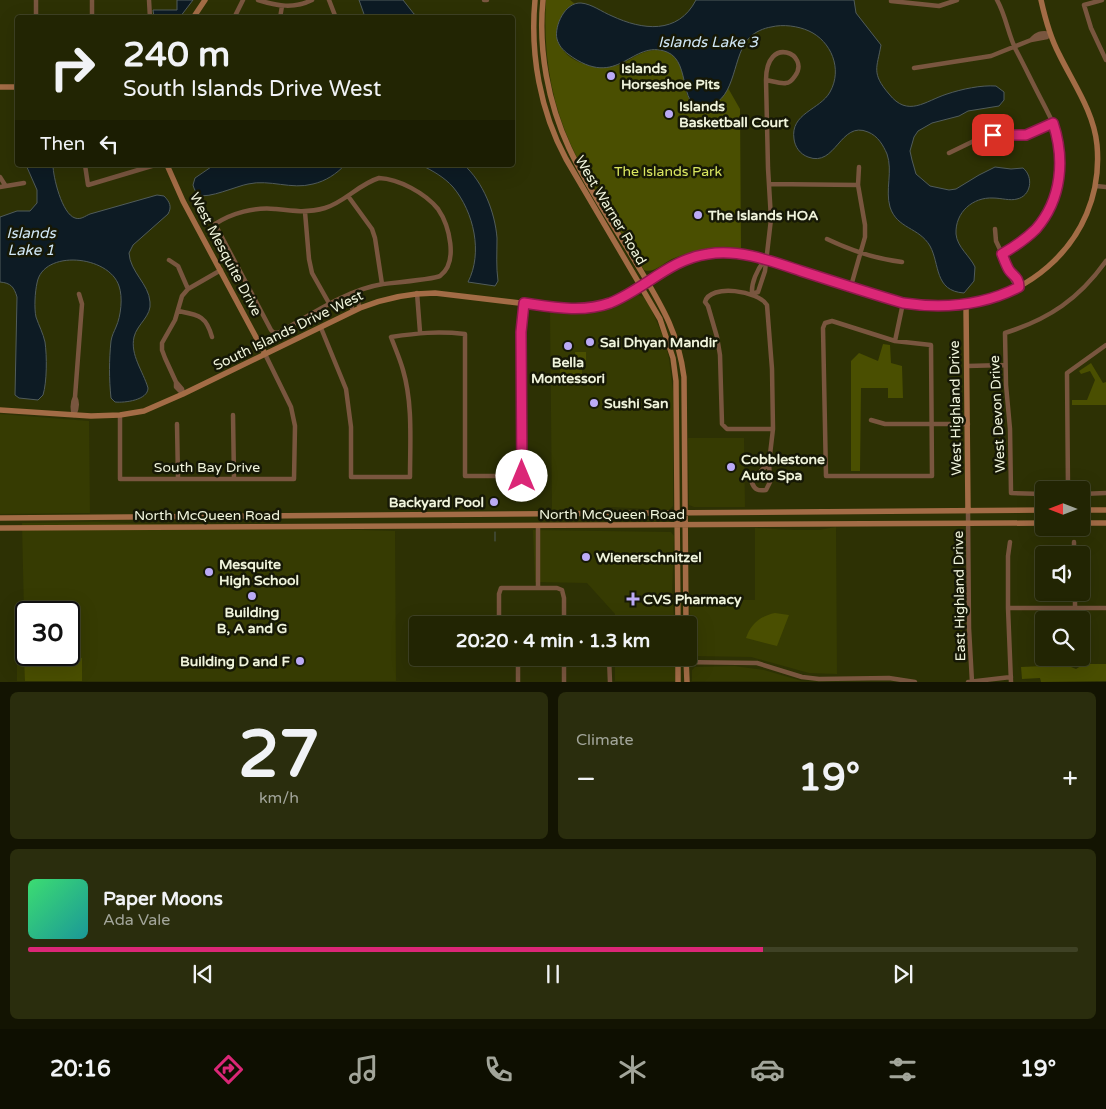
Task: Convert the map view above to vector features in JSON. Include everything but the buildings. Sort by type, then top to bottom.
[{"type":"main road","points":[[194,15],[205,0]]},
{"type":"main road","name":"West Warner Road","points":[[535,0],[535,55],[544,102],[551,126],[566,159],[660,319],[666,333],[672,358],[676,385],[678,616]]},
{"type":"main road","name":"West Warner Road","points":[[543,0],[542,38],[544,63],[559,123],[577,164],[666,314],[673,329],[683,365],[686,616]]},
{"type":"main road","name":"South Islands Drive West","points":[[0,410],[91,416],[120,415],[156,407],[353,311],[394,297],[417,294],[451,294],[562,308],[596,307],[642,286],[677,263],[706,254],[734,253],[765,260],[903,303],[922,306],[966,304],[986,300],[1019,287],[1037,276],[1068,248],[1080,230],[1096,186],[1097,143],[1091,122],[1082,98],[1050,34],[1041,0]]},
{"type":"main road","points":[[0,87],[15,87]]},
{"type":"main road","name":"West Mesquite Drive","points":[[168,167],[183,201],[265,354]]},
{"type":"main road","name":"West Highland Drive","points":[[966,304],[968,511]]},
{"type":"main road","points":[[676,385],[684,385]]},
{"type":"main road","name":"North McQueen Road","points":[[0,518],[604,514],[686,520],[827,512],[1035,510]]},
{"type":"main road","points":[[1090,510],[1106,510]]},
{"type":"main road","points":[[827,512],[827,525]]},
{"type":"main road","points":[[538,514],[538,526]]},
{"type":"main road","points":[[602,526],[604,514]]},
{"type":"main road","name":"North McQueen Road","points":[[0,528],[602,526],[678,520],[827,525],[1035,523]]},
{"type":"main road","points":[[1090,523],[1106,523]]},
{"type":"main road","points":[[678,666],[678,682]]},
{"type":"main road","points":[[686,666],[687,682]]},
{"type":"street","points":[[36,0],[36,15]]},
{"type":"street","points":[[92,0],[92,15]]},
{"type":"street","points":[[149,0],[150,15]]},
{"type":"street","points":[[236,15],[243,0]]},
{"type":"street","points":[[258,0],[282,6],[304,4],[312,0]]},
{"type":"street","points":[[329,0],[335,15]]},
{"type":"street","points":[[891,1],[939,6],[958,0]]},
{"type":"street","points":[[997,0],[1015,47],[1053,123],[1058,139],[1060,158],[1060,179],[1054,201],[1036,229],[1019,244],[1002,254]]},
{"type":"street","points":[[1102,0],[1084,5],[1091,28],[1106,60]]},
{"type":"street","points":[[280,15],[282,6]]},
{"type":"street","points":[[914,68],[976,59],[1015,47],[1044,32],[1050,34]]},
{"type":"street","points":[[752,294],[758,269],[765,260],[771,219],[769,184],[766,80],[766,70],[769,61],[775,54],[782,52],[791,54],[797,59],[799,66],[798,74],[793,80],[786,83],[766,80]]},
{"type":"street","points":[[949,153],[980,138],[993,135],[1026,135],[1053,123]]},
{"type":"street","points":[[850,286],[865,238],[865,226],[858,185],[859,166]]},
{"type":"street","points":[[85,167],[88,185],[149,167]]},
{"type":"street","points":[[0,176],[2,186],[24,184]]},
{"type":"street","points":[[379,178],[389,179],[408,187],[432,201],[440,212],[448,231],[450,260],[446,268],[439,276],[366,287],[280,332],[274,332],[271,330],[215,224],[225,218],[261,209],[305,212],[338,203],[348,196],[369,181],[379,178]]},
{"type":"street","points":[[769,184],[858,185]]},
{"type":"street","points":[[1096,186],[1106,187]]},
{"type":"street","points":[[348,196],[372,229],[382,284]]},
{"type":"street","points":[[305,212],[312,273],[330,305]]},
{"type":"street","points":[[995,229],[996,241],[1014,284],[1019,287]]},
{"type":"street","points":[[827,239],[887,260],[902,262]]},
{"type":"street","points":[[169,260],[178,266],[188,289]]},
{"type":"street","name":"West Devon Drive","points":[[1035,494],[1012,493],[1005,333],[1045,318],[1066,304],[1097,274],[1106,261]]},
{"type":"street","points":[[183,394],[176,387],[176,382],[162,350],[162,343],[172,328],[182,296],[188,289],[221,270]]},
{"type":"street","points":[[770,463],[754,478],[752,483],[754,488],[760,491],[766,490],[770,482],[773,428],[769,312],[765,301],[752,294],[722,291],[714,293],[706,297],[705,302],[708,306],[720,355],[722,424],[730,430],[773,428]]},
{"type":"street","points":[[354,292],[360,308]]},
{"type":"street","points":[[74,415],[72,410],[75,397],[82,304],[79,294]]},
{"type":"street","points":[[417,294],[420,332]]},
{"type":"street","points":[[348,296],[353,311]]},
{"type":"street","points":[[321,328],[346,389],[351,427],[351,477],[410,477],[408,391],[403,370],[391,337],[420,332],[465,334],[465,476],[522,476],[521,332],[524,303]]},
{"type":"street","points":[[895,341],[903,303]]},
{"type":"street","points":[[178,311],[196,314],[203,318],[209,325],[212,337]]},
{"type":"street","points":[[832,321],[842,322],[895,341],[930,345],[932,424],[932,476],[826,476],[823,328],[825,323],[832,321]]},
{"type":"street","points":[[1068,481],[1067,373],[1106,345]]},
{"type":"street","name":"South Bay Drive","points":[[120,415],[120,479],[294,479],[295,426],[291,408],[265,354]]},
{"type":"street","points":[[967,366],[1005,365]]},
{"type":"street","points":[[233,415],[234,479]]},
{"type":"street","points":[[871,420],[885,424],[968,424]]},
{"type":"street","points":[[177,424],[178,478]]},
{"type":"street","points":[[1090,494],[1106,493]]},
{"type":"street","name":"East Highland Drive","points":[[968,511],[969,628],[972,681]]},
{"type":"street","points":[[538,526],[538,588]]},
{"type":"street","points":[[968,682],[1011,679],[1008,608],[1008,556],[1010,542]]},
{"type":"street","points":[[499,616],[499,594],[502,588],[557,588],[562,590],[564,616]]},
{"type":"street","points":[[1075,601],[1075,608]]},
{"type":"street","points":[[1008,608],[1106,608]]},
{"type":"street","points":[[697,660],[758,663],[802,677],[819,679],[889,678],[915,682]]},
{"type":"street","points":[[518,666],[518,682]]},
{"type":"street","points":[[564,666],[564,682]]},
{"type":"street","points":[[610,682],[612,666]]},
{"type":"shaded area","points":[[638,295],[644,297],[649,304],[665,341],[669,359],[673,391],[673,506],[669,510],[611,507],[596,510],[552,510],[550,312],[593,312]]},
{"type":"shaded area","points":[[0,414],[89,421],[90,513],[0,514]]},
{"type":"shaded area","points":[[688,438],[744,438],[745,507],[694,507],[689,505]]},
{"type":"shaded area","name":"Mesquite High School","points":[[93,522],[395,531],[396,681],[17,681],[17,666],[80,666],[80,601],[24,601],[22,523]]},
{"type":"shaded area","points":[[836,527],[837,674],[809,673],[751,657],[697,656],[697,616],[690,616],[690,600],[755,600],[755,528],[819,530]]},
{"type":"shaded area","points":[[533,530],[671,532],[674,536],[672,598],[674,616],[615,616],[587,583],[535,582]]},
{"type":"shaded area","points":[[615,666],[675,666],[675,681],[615,681]]},
{"type":"shaded area","points":[[734,666],[764,670],[802,681],[692,681],[692,670],[695,667]]},
{"type":"green space","name":"The Islands Park","points":[[546,0],[570,0],[575,4],[568,9],[560,20],[557,33],[560,46],[574,60],[588,64],[616,66],[648,51],[659,50],[669,53],[679,62],[690,100],[722,97],[728,88],[740,109],[741,249],[715,248],[698,251],[672,259],[651,271],[644,270],[587,177],[564,128],[553,92],[547,56]]},
{"type":"green space","points":[[883,344],[890,345],[891,363],[902,366],[903,398],[888,398],[888,388],[861,388],[860,471],[851,471],[851,361],[859,353],[878,361]]},
{"type":"green space","points":[[575,352],[586,352],[586,364],[582,365],[582,378],[564,378],[560,375],[560,360],[575,360]]},
{"type":"green space","points":[[1091,363],[1103,383],[1106,382],[1106,405],[1072,405],[1072,400],[1087,400],[1095,380],[1090,371],[1081,374],[1079,371]]},
{"type":"green space","points":[[775,613],[789,615],[777,646],[746,638],[757,621]]},
{"type":"green space","points":[[80,658],[82,658],[82,681],[25,681],[24,666],[80,666]]},
{"type":"green space","points":[[1090,664],[1106,664],[1106,681],[1041,682],[1040,678],[1022,679],[1021,667],[1068,666],[1076,669],[1081,666],[1090,666]]},
{"type":"water","points":[[177,0],[193,0],[182,15],[154,15],[153,10],[177,10]]},
{"type":"water","points":[[359,0],[403,0],[416,15],[364,15]]},
{"type":"water","name":"Islands Lake 3","points":[[696,0],[854,0],[856,13],[881,45],[877,65],[878,75],[883,87],[896,101],[903,105],[917,106],[953,92],[984,86],[996,86],[1004,92],[1004,100],[999,106],[968,111],[959,116],[932,123],[918,131],[910,151],[916,174],[930,186],[949,190],[956,189],[995,167],[1023,168],[1029,176],[1028,190],[1022,197],[1014,200],[986,198],[972,203],[962,213],[956,226],[957,239],[975,267],[974,281],[964,293],[947,287],[940,276],[930,246],[920,235],[903,224],[893,214],[888,194],[889,160],[884,147],[875,136],[859,130],[851,132],[832,151],[817,159],[805,156],[797,147],[794,139],[794,130],[797,123],[801,117],[820,103],[830,92],[835,74],[835,65],[829,49],[817,36],[809,31],[795,27],[776,26],[757,32],[744,45],[725,94],[709,106],[699,107],[692,103],[688,96],[680,66],[675,58],[667,52],[655,50],[644,52],[612,66],[600,68],[585,64],[568,54],[561,48],[557,39],[557,28],[562,16],[570,6],[575,4],[589,5],[623,21],[647,26],[658,26],[669,24],[679,19]]},
{"type":"water","name":"Islands Lake 1","points":[[27,167],[53,167],[62,203],[70,215],[75,218],[81,218],[157,195],[164,196],[169,202],[170,209],[168,214],[133,245],[129,253],[130,260],[146,289],[150,302],[149,312],[136,332],[133,344],[135,357],[148,388],[147,392],[140,398],[115,402],[111,398],[110,348],[120,312],[121,296],[119,286],[113,276],[103,268],[90,262],[76,260],[63,261],[51,265],[42,272],[37,283],[35,295],[36,317],[46,348],[44,390],[43,395],[38,400],[19,398],[15,395],[17,297],[12,286],[0,282],[0,217],[17,211],[30,211],[37,203],[37,190]]},
{"type":"water","points":[[211,167],[343,167],[331,177],[305,186],[256,183],[203,196],[195,191],[193,185],[195,178]]},
{"type":"water","points":[[425,167],[466,167],[477,180],[487,198],[494,218],[497,238],[498,281],[495,286],[468,282],[473,271],[475,258],[474,233],[471,220],[453,187],[438,174]]},
{"type":"waterway","points":[[495,532],[495,541]]},
{"type":"place","name":"Islands Horseshoe Pits","points":[[611,76]]},
{"type":"place","name":"Islands Basketball Court","points":[[669,114]]},
{"type":"place","name":"The Islands HOA","points":[[698,215]]},
{"type":"place","name":"Sai Dhyan Mandir","points":[[590,342]]},
{"type":"place","name":"Bella Montessori","points":[[568,346]]},
{"type":"place","name":"Sushi San","points":[[594,403]]},
{"type":"place","name":"Cobblestone Auto Spa","points":[[731,467]]},
{"type":"place","name":"Backyard Pool","points":[[494,502]]},
{"type":"place","name":"Wienerschnitzel","points":[[586,557]]},
{"type":"place","name":"Mesquite High School","points":[[209,572]]},
{"type":"place","name":"Building B, A and G","points":[[252,596]]},
{"type":"place","name":"CVS Pharmacy","points":[[633,599]]},
{"type":"place","name":"Building D and F","points":[[300,661]]},
{"type":"route","points":[[522,476],[521,332],[524,303],[562,308],[596,307],[624,296],[677,263],[706,254],[724,252],[765,260],[883,298],[922,306],[966,304],[1006,294],[1019,287],[1019,282],[1011,273],[1002,254],[1019,244],[1036,229],[1054,201],[1060,179],[1060,158],[1058,139],[1053,123],[1026,135],[993,135]]}]
